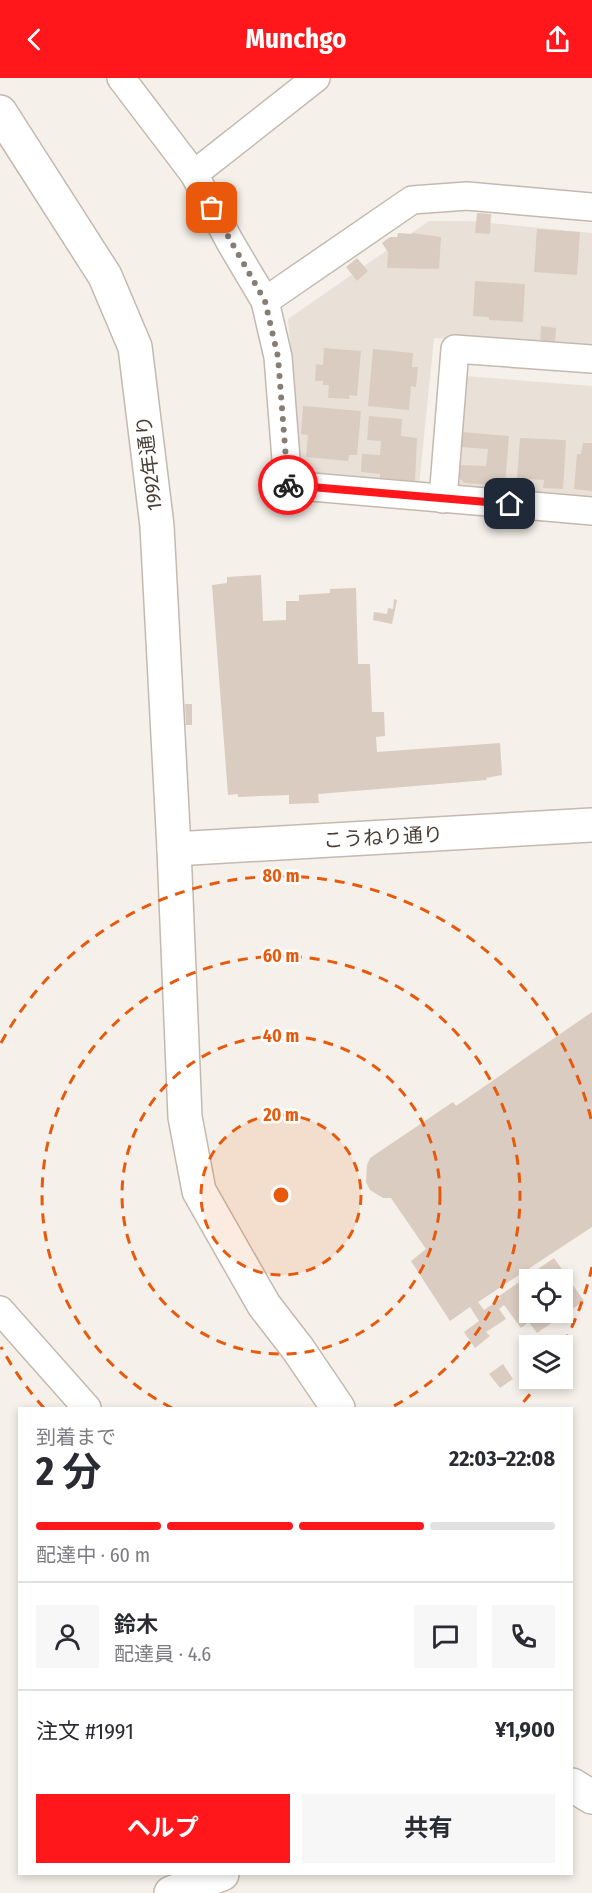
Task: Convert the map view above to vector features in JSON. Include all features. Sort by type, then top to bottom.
[{"type":"street","points":[[121,78],[194,174],[265,301],[278,357],[288,485],[592,511]]},
{"type":"street","points":[[194,174],[316,78]]},
{"type":"street","name":"1992年通り","points":[[0,112],[105,276],[135,347],[157,526],[185,1117],[199,1191],[264,1305],[298,1349],[337,1407]]},
{"type":"street","points":[[265,301],[412,200],[466,196],[592,207]]},
{"type":"street","points":[[443,499],[455,349],[592,359]]},
{"type":"street","name":"こうねり通り","points":[[174,849],[592,825]]},
{"type":"street","points":[[0,1310],[86,1407]]},
{"type":"street","points":[[573,1786],[592,1797]]},
{"type":"street","points":[[171,1893],[219,1875]]},
{"type":"shaded area","points":[[429,221],[470,221],[592,233],[592,349],[434,338],[419,486],[301,479],[288,319]]},
{"type":"shaded area","points":[[465,376],[592,386],[592,501],[457,490]]},
{"type":"building","points":[[477,213],[491,214],[490,234],[475,233]]},
{"type":"building","points":[[537,229],[580,232],[577,275],[534,272]]},
{"type":"building","points":[[398,233],[441,237],[439,269],[387,268],[388,252],[382,243],[390,237],[397,237]]},
{"type":"building","points":[[357,258],[368,271],[357,281],[346,267]]},
{"type":"building","points":[[475,281],[525,284],[523,322],[489,320],[489,317],[473,316]]},
{"type":"building","points":[[541,326],[556,328],[555,344],[540,342]]},
{"type":"building","points":[[324,348],[361,351],[357,396],[349,395],[350,399],[328,398],[329,385],[323,385],[323,381],[315,381],[316,364],[323,365]]},
{"type":"building","points":[[373,349],[413,353],[412,367],[418,367],[416,387],[411,386],[409,410],[368,406]]},
{"type":"building","points":[[303,406],[361,411],[357,455],[349,455],[348,461],[306,457],[308,435],[301,434]]},
{"type":"building","points":[[369,416],[402,419],[401,436],[417,438],[415,481],[380,478],[380,474],[361,472],[362,454],[380,455],[381,441],[367,440]]},
{"type":"building","points":[[462,432],[509,436],[505,486],[464,483],[458,476],[459,465],[486,466],[488,449],[460,447]]},
{"type":"building","points":[[520,438],[566,440],[563,489],[543,488],[544,480],[517,478]]},
{"type":"building","points":[[583,443],[592,443],[592,491],[574,489],[577,454],[581,454]]},
{"type":"building","points":[[261,575],[263,621],[286,620],[286,601],[299,601],[299,595],[330,593],[330,589],[356,588],[358,664],[370,664],[372,712],[384,712],[385,736],[376,737],[377,752],[500,743],[502,775],[486,778],[487,780],[318,794],[319,803],[289,804],[289,795],[238,797],[238,794],[228,795],[212,585],[227,583],[227,577]]},
{"type":"building","points":[[394,599],[397,600],[392,624],[373,620],[374,612],[387,614],[388,608],[393,609]]},
{"type":"building","points":[[185,704],[192,704],[192,725],[186,725]]},
{"type":"building","points":[[592,1012],[592,1227],[528,1269],[519,1269],[519,1275],[478,1302],[484,1310],[519,1282],[519,1323],[528,1323],[521,1328],[504,1305],[499,1309],[506,1319],[486,1332],[490,1336],[475,1348],[464,1332],[479,1321],[470,1307],[450,1321],[411,1261],[426,1249],[391,1198],[383,1198],[370,1190],[366,1182],[367,1165],[370,1158],[453,1102],[456,1106]]},
{"type":"building","points":[[554,1258],[562,1269],[538,1269]]},
{"type":"building","points":[[573,1285],[584,1301],[573,1308]]},
{"type":"building","points":[[530,1323],[552,1323],[537,1333]]},
{"type":"building","points":[[503,1364],[513,1379],[500,1388],[489,1374]]},
{"type":"way so far","points":[[212,208],[265,301],[278,357],[288,485]]},
{"type":"route","points":[[288,485],[510,504]]}]
